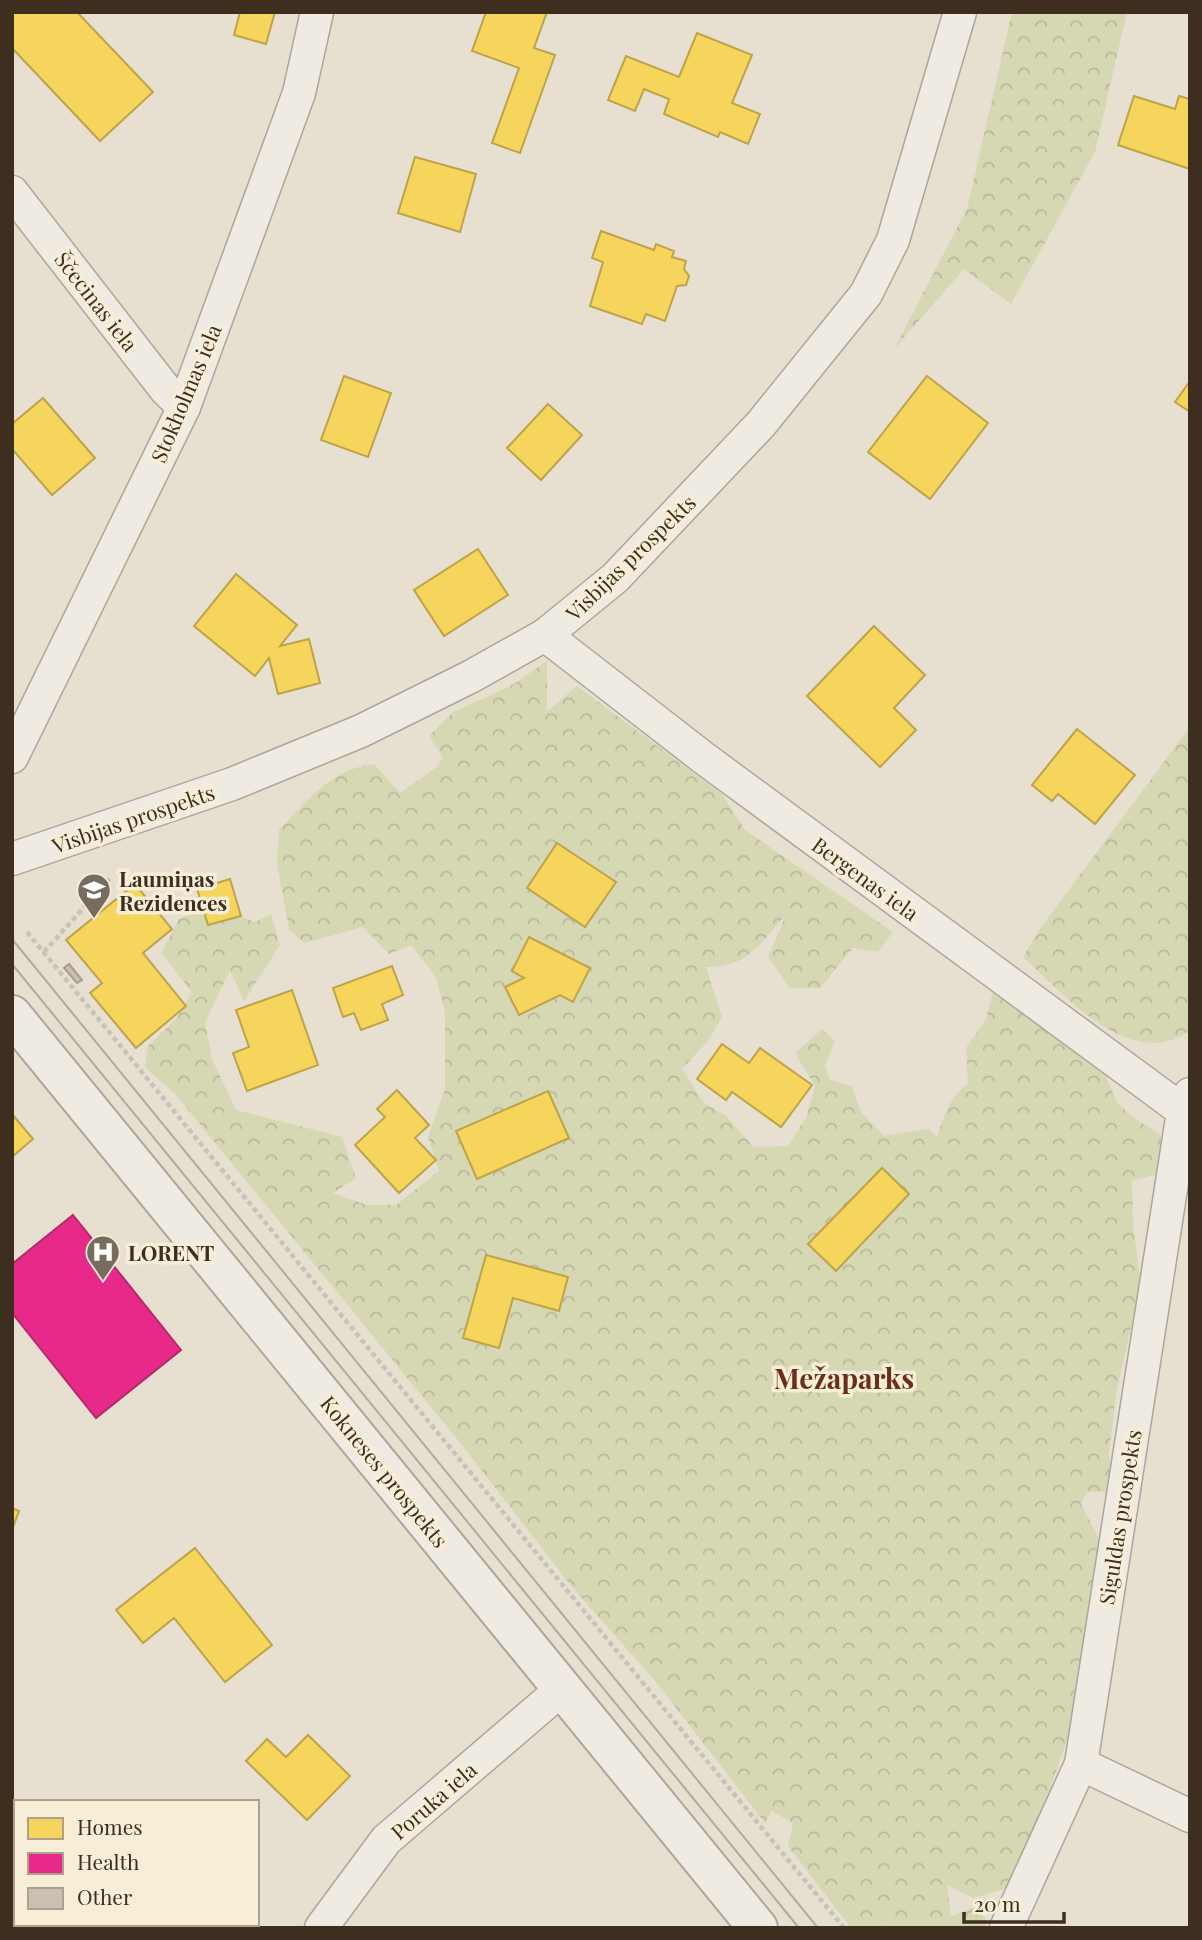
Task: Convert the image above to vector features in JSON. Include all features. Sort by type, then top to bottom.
[{"type":"street","name":"Stokholmas iela","points":[[12,757],[184,407],[299,93],[317,12]]},
{"type":"street","name":"Visbijas prospekts","points":[[12,859],[271,770],[425,699],[545,635],[615,578],[724,466],[836,335],[866,294],[893,240],[960,12]]},
{"type":"street","name":"Ščecinas iela","points":[[12,192],[166,390],[184,407]]},
{"type":"street","name":"Bergenas iela","points":[[545,635],[705,759],[1187,1107]]},
{"type":"street","name":"Kokneses prospekts","points":[[12,1015],[758,1928]]},
{"type":"street","name":"Siguldas prospekts","points":[[1006,1928],[1081,1763],[1187,1107]]},
{"type":"street","name":"Poruka iela","points":[[321,1928],[386,1840],[562,1689]]},
{"type":"street","points":[[1081,1763],[1190,1816]]},
{"type":"path","points":[[44,952],[113,876]]},
{"type":"path","points":[[27,932],[844,1928]]},
{"type":"green space","points":[[1012,12],[1127,12],[1095,152],[1011,304],[964,269],[894,349],[967,209]]},
{"type":"green space","points":[[547,661],[547,712],[577,686],[722,794],[745,830],[893,932],[878,952],[853,948],[820,988],[790,988],[768,957],[786,915],[761,944],[743,958],[720,966],[706,967],[722,1017],[707,1042],[682,1069],[703,1102],[726,1116],[754,1147],[788,1146],[806,1118],[815,1086],[795,1053],[822,1029],[835,1041],[825,1065],[830,1080],[852,1086],[861,1112],[884,1136],[929,1129],[937,1137],[952,1101],[968,1084],[966,1048],[986,1019],[994,987],[1103,1070],[1117,1102],[1131,1116],[1161,1135],[1160,1174],[1132,1180],[1133,1226],[1141,1283],[1116,1394],[1109,1454],[1114,1491],[1087,1492],[1081,1504],[1099,1539],[1081,1701],[1015,1886],[973,1898],[947,1885],[951,1916],[973,1908],[986,1918],[986,1928],[851,1928],[788,1846],[793,1823],[771,1811],[765,1823],[656,1682],[572,1587],[462,1445],[176,1095],[145,1067],[148,1046],[176,1019],[192,992],[161,953],[179,919],[192,914],[193,897],[255,922],[271,914],[280,945],[244,1001],[230,970],[205,1023],[212,1059],[236,1110],[342,1137],[356,1178],[333,1193],[367,1205],[396,1205],[439,1171],[428,1137],[445,1089],[445,1012],[436,977],[411,945],[389,954],[363,927],[305,943],[289,930],[277,864],[279,830],[332,779],[359,767],[374,764],[400,793],[437,767],[443,758],[429,736],[453,712],[509,687]]},
{"type":"green space","points":[[1190,727],[1190,1030],[1168,1041],[1145,1042],[1122,1036],[1100,1024],[1078,1008],[1023,957],[1039,930]]},
{"type":"building: Homes","points":[[12,12],[77,12],[153,92],[100,141],[12,48]]},
{"type":"building: Homes","points":[[240,12],[275,12],[266,44],[234,35]]},
{"type":"building: Homes","points":[[486,12],[547,12],[534,48],[555,55],[520,153],[492,143],[519,68],[472,51]]},
{"type":"building: Homes","points":[[697,33],[752,55],[732,103],[760,114],[748,144],[720,132],[718,137],[664,114],[669,99],[644,89],[635,111],[608,100],[626,56],[679,77]]},
{"type":"building: Homes","points":[[1134,96],[1175,109],[1179,96],[1190,99],[1190,169],[1118,145]]},
{"type":"building: Homes","points":[[415,157],[476,174],[460,232],[398,213]]},
{"type":"building: Homes","points":[[601,231],[654,250],[656,244],[674,251],[672,257],[686,261],[684,269],[689,276],[686,285],[677,286],[665,321],[646,314],[642,324],[590,306],[603,262],[592,258]]},
{"type":"building: Homes","points":[[344,376],[391,393],[368,457],[321,440]]},
{"type":"building: Homes","points":[[927,376],[988,423],[930,499],[868,452]]},
{"type":"building: Homes","points":[[1190,381],[1190,412],[1175,402]]},
{"type":"building: Homes","points":[[43,398],[95,458],[52,495],[12,449],[12,424]]},
{"type":"building: Homes","points":[[548,404],[582,435],[541,480],[507,448]]},
{"type":"building: Homes","points":[[478,549],[508,595],[444,636],[414,590]]},
{"type":"building: Homes","points":[[236,574],[297,625],[280,646],[309,639],[320,683],[278,694],[269,658],[255,676],[194,626]]},
{"type":"building: Homes","points":[[874,626],[925,675],[894,708],[916,730],[880,767],[807,696]]},
{"type":"building: Homes","points":[[1077,729],[1135,775],[1095,824],[1058,794],[1052,801],[1032,785]]},
{"type":"building: Homes","points":[[557,843],[616,882],[585,927],[527,888]]},
{"type":"building: Homes","points":[[230,879],[241,916],[208,925],[197,889]]},
{"type":"building: Homes","points":[[135,884],[172,929],[143,953],[186,1006],[136,1048],[90,993],[102,983],[66,940]]},
{"type":"building: Homes","points":[[529,937],[590,968],[573,1002],[560,995],[519,1015],[505,987],[524,978],[512,971]]},
{"type":"building: Homes","points":[[392,966],[403,995],[382,1004],[388,1020],[361,1030],[354,1013],[343,1017],[333,988]]},
{"type":"building: Homes","points":[[292,990],[318,1065],[247,1091],[233,1053],[249,1047],[236,1010]]},
{"type":"building: Homes","points":[[722,1044],[749,1063],[760,1048],[812,1085],[781,1127],[732,1092],[726,1100],[697,1079]]},
{"type":"building: Homes","points":[[397,1090],[429,1125],[415,1138],[436,1160],[399,1193],[355,1145],[385,1117],[377,1109]]},
{"type":"building: Homes","points":[[548,1091],[569,1138],[477,1179],[456,1131]]},
{"type":"building: Homes","points":[[12,1114],[33,1139],[12,1157]]},
{"type":"building: Homes","points":[[882,1168],[909,1194],[836,1271],[808,1244]]},
{"type":"building: Homes","points":[[486,1255],[568,1277],[559,1311],[513,1298],[499,1348],[463,1338]]},
{"type":"building: Homes","points":[[12,1508],[19,1511],[12,1530]]},
{"type":"building: Homes","points":[[195,1548],[272,1645],[225,1682],[174,1618],[143,1643],[116,1610]]},
{"type":"building: Homes","points":[[308,1735],[350,1776],[307,1820],[246,1761],[267,1739],[286,1757]]},
{"type":"building: Health","points":[[73,1215],[181,1350],[96,1418],[12,1313],[12,1264]]},
{"type":"building: Other","points":[[69,964],[82,980],[77,983],[64,968]]},
{"type":"tram line","points":[[12,939],[818,1928]]},
{"type":"tram line","points":[[12,964],[799,1928]]},
{"type":"place","name":"Laumiņas Rezidences","points":[[94,920]]},
{"type":"place","name":"LORENT","points":[[103,1282]]},
{"type":"district","name":"Mežaparks","points":[[844,1377]]}]
